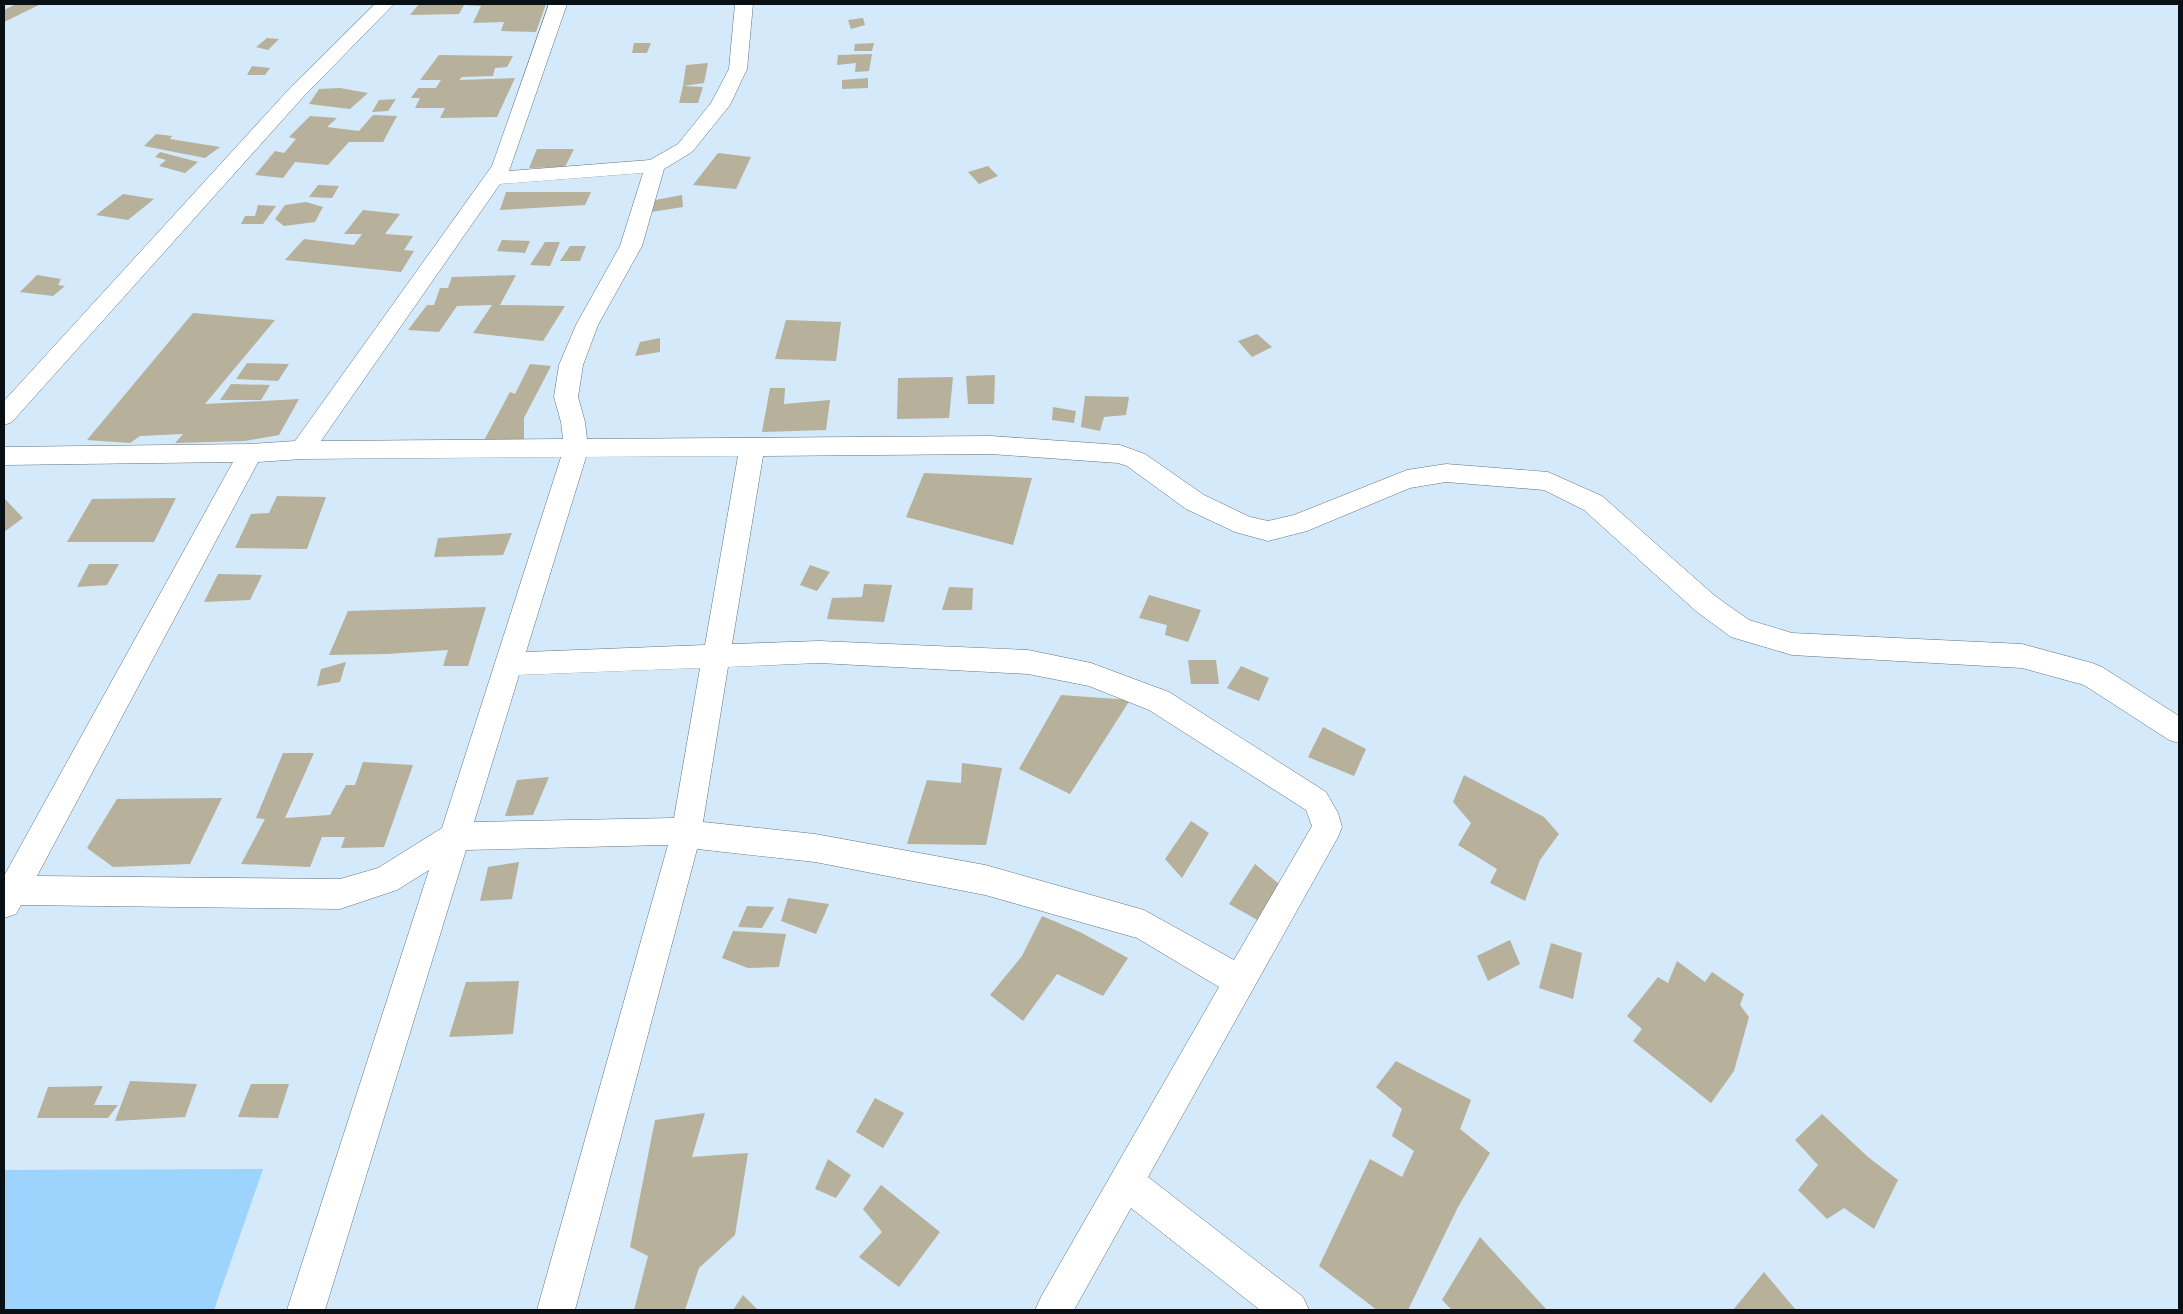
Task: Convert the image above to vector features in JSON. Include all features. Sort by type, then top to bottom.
[{"type":"street","points":[[4,416],[297,92],[385,4]]},
{"type":"street","points":[[302,450],[502,166],[558,4]]},
{"type":"street","points":[[493,178],[655,166],[685,148],[720,105],[738,69],[744,4]]},
{"type":"street","points":[[306,1310],[576,449],[573,422],[566,397],[571,365],[587,325],[631,246],[655,166]]},
{"type":"street","points":[[4,456],[250,453],[302,450],[991,445],[1120,454],[1136,460],[1195,502],[1244,525],[1268,531],[1298,524],[1407,479],[1446,473],[1548,481],[1593,502],[1706,604],[1741,628],[1792,644],[2022,656],[2092,675],[2179,731]]},
{"type":"street","points":[[556,1310],[686,834],[752,447]]},
{"type":"street","points":[[250,453],[8,898],[340,894],[386,880],[456,836],[662,831],[815,848],[984,880],[1144,925],[1240,981]]},
{"type":"street","points":[[510,664],[820,652],[1028,662],[1091,675],[1159,701],[1316,801],[1323,813],[1327,826],[1054,1310]]},
{"type":"street","points":[[1126,1182],[1290,1310]]},
{"type":"shaded area","points":[[263,1169],[214,1310],[4,1310],[4,1170]]},
{"type":"building","points":[[16,4],[41,4],[4,22],[4,10]]},
{"type":"building","points":[[419,4],[546,4],[536,32],[501,31],[504,22],[473,23],[481,6],[464,5],[459,14],[410,15]]},
{"type":"building","points":[[863,18],[865,25],[851,29],[848,20]]},
{"type":"building","points":[[267,38],[279,39],[268,50],[256,47]]},
{"type":"building","points":[[634,43],[651,43],[647,53],[632,53]]},
{"type":"building","points":[[874,43],[872,51],[854,51],[855,44]]},
{"type":"building","points":[[872,54],[869,71],[855,72],[856,63],[837,65],[838,55]]},
{"type":"building","points":[[439,55],[513,56],[507,67],[495,68],[493,76],[462,77],[459,80],[515,78],[497,117],[440,118],[445,108],[415,108],[420,98],[411,98],[418,88],[436,88],[441,80],[420,80]]},
{"type":"building","points":[[708,63],[704,83],[683,86],[686,65]]},
{"type":"building","points":[[252,66],[270,68],[265,75],[247,75]]},
{"type":"building","points":[[868,78],[868,88],[842,89],[842,80]]},
{"type":"building","points":[[683,86],[703,87],[698,103],[679,103]]},
{"type":"building","points":[[340,88],[368,93],[350,109],[309,104],[319,89]]},
{"type":"building","points":[[396,99],[388,111],[372,112],[379,100]]},
{"type":"building","points":[[373,115],[397,116],[383,142],[349,142],[328,165],[295,162],[283,178],[255,175],[275,151],[284,153],[296,139],[289,137],[310,116],[337,118],[327,127],[359,131]]},
{"type":"building","points":[[156,134],[172,136],[170,139],[220,147],[205,158],[144,146]]},
{"type":"building","points":[[537,149],[574,149],[565,167],[529,168]]},
{"type":"building","points":[[160,152],[198,162],[185,173],[159,166],[166,160],[155,157]]},
{"type":"building","points":[[718,153],[751,157],[736,189],[693,185]]},
{"type":"building","points":[[988,166],[998,176],[979,184],[968,172]]},
{"type":"building","points":[[318,185],[339,186],[332,198],[309,197]]},
{"type":"building","points":[[506,192],[591,192],[585,205],[500,210]]},
{"type":"building","points":[[123,194],[154,199],[128,220],[96,215]]},
{"type":"building","points":[[682,195],[683,207],[651,212],[650,201]]},
{"type":"building","points":[[306,202],[323,207],[315,222],[284,226],[275,219],[285,205]]},
{"type":"building","points":[[258,205],[276,206],[263,224],[241,224],[245,216],[255,216]]},
{"type":"building","points":[[363,210],[400,214],[385,234],[413,236],[404,250],[414,251],[401,272],[285,260],[304,239],[354,245],[362,234],[344,234]]},
{"type":"building","points":[[502,240],[530,241],[525,253],[497,251]]},
{"type":"building","points":[[545,242],[560,242],[550,266],[530,265]]},
{"type":"building","points":[[570,246],[586,246],[580,261],[560,261]]},
{"type":"building","points":[[37,275],[61,279],[58,285],[65,286],[53,296],[20,292]]},
{"type":"building","points":[[516,275],[500,305],[565,306],[543,341],[473,333],[492,305],[457,306],[439,332],[408,330],[427,305],[434,305],[440,288],[448,288],[452,277]]},
{"type":"building","points":[[193,313],[275,320],[205,404],[299,399],[279,435],[245,441],[175,443],[183,434],[140,436],[130,443],[87,440]]},
{"type":"building","points":[[786,320],[841,322],[836,361],[775,359]]},
{"type":"building","points":[[1257,334],[1272,347],[1252,357],[1238,341]]},
{"type":"building","points":[[660,338],[660,352],[635,356],[640,342]]},
{"type":"building","points":[[247,363],[289,364],[278,381],[236,379]]},
{"type":"building","points":[[530,364],[551,366],[524,418],[524,441],[482,444],[510,392],[515,394]]},
{"type":"building","points":[[995,375],[994,404],[968,404],[966,376]]},
{"type":"building","points":[[953,377],[949,418],[897,419],[898,378]]},
{"type":"building","points":[[231,384],[270,385],[261,400],[220,400]]},
{"type":"building","points":[[770,388],[785,388],[784,404],[830,400],[826,430],[762,432]]},
{"type":"building","points":[[1085,396],[1129,397],[1126,415],[1104,417],[1100,431],[1081,427]]},
{"type":"building","points":[[1053,407],[1076,411],[1074,423],[1052,420]]},
{"type":"building","points":[[924,473],[1032,478],[1013,545],[906,517]]},
{"type":"building","points":[[277,496],[326,497],[307,549],[235,548],[251,514],[269,513]]},
{"type":"building","points":[[4,498],[23,518],[4,532]]},
{"type":"building","points":[[176,498],[154,542],[67,542],[92,499]]},
{"type":"building","points":[[512,533],[503,555],[434,557],[438,538]]},
{"type":"building","points":[[89,564],[119,564],[107,585],[77,587]]},
{"type":"building","points":[[810,565],[830,572],[817,591],[800,585]]},
{"type":"building","points":[[218,574],[262,575],[250,600],[204,602]]},
{"type":"building","points":[[864,584],[892,585],[884,622],[827,619],[832,598],[862,597]]},
{"type":"building","points":[[949,587],[973,588],[972,610],[942,610]]},
{"type":"building","points":[[1149,595],[1201,610],[1188,642],[1165,635],[1167,625],[1139,618]]},
{"type":"building","points":[[486,607],[468,666],[443,666],[448,650],[329,655],[348,611]]},
{"type":"building","points":[[1188,660],[1216,660],[1219,684],[1191,684]]},
{"type":"building","points":[[346,662],[340,682],[317,686],[321,669]]},
{"type":"building","points":[[1241,666],[1269,678],[1259,701],[1227,688]]},
{"type":"building","points":[[1061,695],[1130,700],[1070,794],[1019,769]]},
{"type":"building","points":[[1323,727],[1366,749],[1354,776],[1308,757]]},
{"type":"building","points":[[283,753],[314,753],[285,818],[330,815],[346,785],[355,785],[363,762],[413,765],[384,847],[341,848],[345,837],[322,837],[310,867],[241,864],[265,819],[256,818]]},
{"type":"building","points":[[962,763],[1002,768],[986,845],[907,844],[927,780],[961,783]]},
{"type":"building","points":[[1464,775],[1544,817],[1559,834],[1540,860],[1525,901],[1490,883],[1497,869],[1458,845],[1471,823],[1453,802]]},
{"type":"building","points":[[549,777],[533,815],[505,816],[517,780]]},
{"type":"building","points":[[222,798],[190,864],[113,867],[87,848],[117,799]]},
{"type":"building","points":[[1191,821],[1209,833],[1182,878],[1165,859]]},
{"type":"building","points":[[519,862],[512,899],[480,901],[488,867]]},
{"type":"building","points":[[1255,864],[1279,884],[1259,921],[1229,904]]},
{"type":"building","points":[[788,898],[829,904],[816,934],[781,921]]},
{"type":"building","points":[[747,906],[774,907],[762,928],[738,927]]},
{"type":"building","points":[[1042,916],[1080,932],[1128,958],[1103,996],[1057,974],[1023,1021],[990,995],[1022,956]]},
{"type":"building","points":[[733,931],[786,934],[779,967],[748,968],[722,958]]},
{"type":"building","points":[[1510,940],[1520,964],[1488,981],[1477,956]]},
{"type":"building","points":[[1551,943],[1582,953],[1573,999],[1539,988]]},
{"type":"building","points":[[1677,961],[1705,982],[1712,972],[1744,994],[1740,1005],[1749,1017],[1734,1071],[1711,1103],[1633,1041],[1642,1029],[1627,1016],[1658,977],[1668,983]]},
{"type":"building","points":[[519,981],[513,1034],[449,1037],[466,982]]},
{"type":"building","points":[[1396,1061],[1471,1100],[1460,1129],[1490,1153],[1458,1207],[1408,1310],[1377,1310],[1319,1266],[1370,1159],[1402,1177],[1414,1151],[1392,1136],[1402,1109],[1376,1087]]},
{"type":"building","points":[[130,1081],[197,1084],[185,1117],[115,1121]]},
{"type":"building","points":[[251,1084],[289,1084],[278,1118],[238,1117]]},
{"type":"building","points":[[103,1086],[94,1105],[118,1105],[108,1118],[37,1118],[48,1087]]},
{"type":"building","points":[[875,1098],[904,1113],[883,1148],[856,1132]]},
{"type":"building","points":[[705,1113],[692,1157],[748,1153],[735,1235],[699,1268],[685,1310],[634,1310],[648,1256],[630,1247],[655,1120]]},
{"type":"building","points":[[1822,1114],[1868,1157],[1898,1180],[1874,1229],[1844,1208],[1827,1219],[1798,1190],[1818,1165],[1795,1140]]},
{"type":"building","points":[[828,1159],[851,1175],[836,1198],[815,1189]]},
{"type":"building","points":[[881,1185],[940,1232],[899,1287],[859,1257],[882,1232],[863,1209]]},
{"type":"building","points":[[1480,1237],[1547,1310],[1452,1310],[1442,1300]]},
{"type":"building","points":[[1764,1272],[1796,1310],[1733,1310]]},
{"type":"building","points":[[743,1295],[758,1310],[733,1310]]}]
